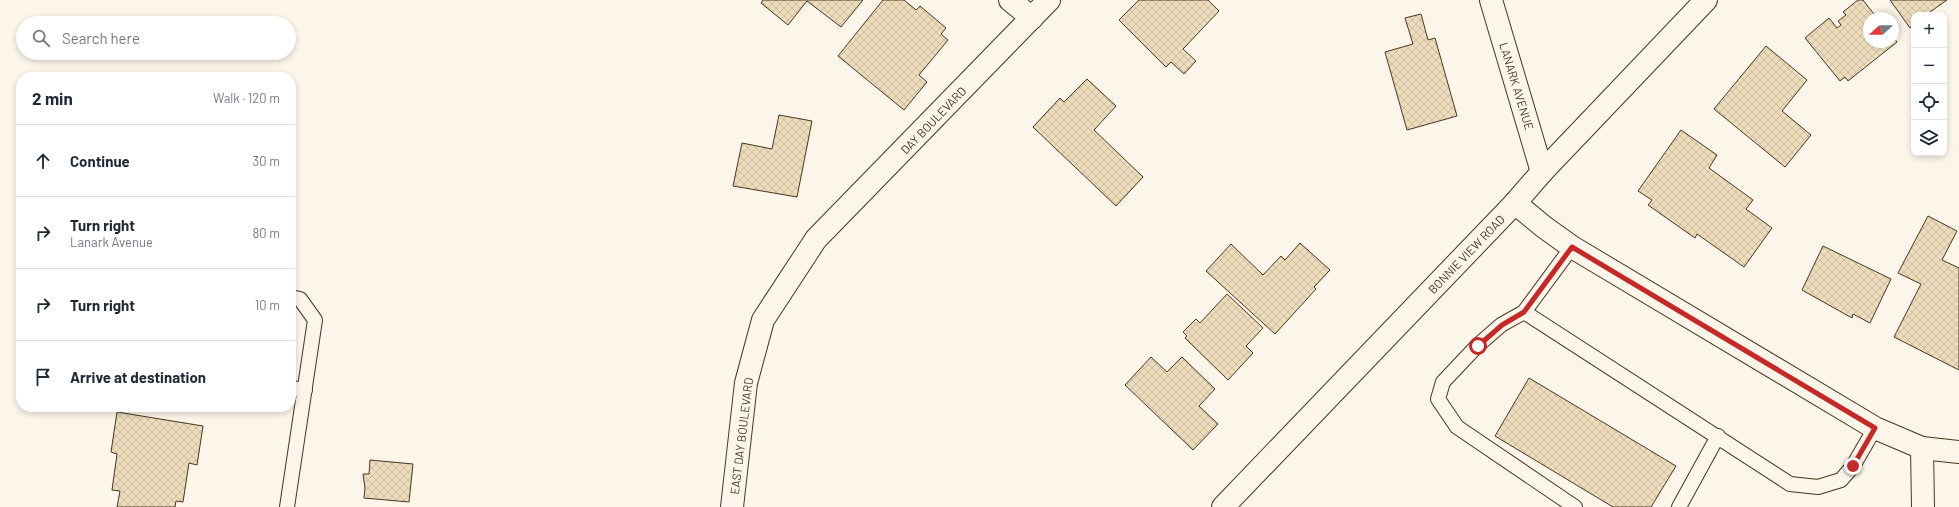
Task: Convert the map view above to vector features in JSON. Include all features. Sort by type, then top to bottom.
[{"type":"street","points":[[1010,0],[1032,18]]},
{"type":"street","name":"DAY BOULEVARD","points":[[816,239],[1049,0]]},
{"type":"street","name":"LANARK AVENUE","points":[[1491,0],[1542,172]]},
{"type":"street","name":"BONNIE VIEW ROAD","points":[[1223,507],[1515,203],[1542,172],[1706,0]]},
{"type":"street","points":[[1515,203],[1544,227],[1572,247],[1875,428],[1922,448],[1959,452]]},
{"type":"street","name":"EAST DAY BOULEVARD","points":[[732,507],[746,383],[763,320],[816,239]]},
{"type":"street","points":[[1922,448],[1923,507]]},
{"type":"lane","points":[[1572,247],[1524,312],[1502,325],[1478,346],[1443,382],[1438,399],[1457,427],[1575,507]]},
{"type":"lane","points":[[287,507],[316,320],[300,299],[296,298]]},
{"type":"lane","points":[[1524,312],[1718,436],[1790,484],[1818,487],[1841,480],[1853,466],[1875,428]]},
{"type":"lane","points":[[296,389],[305,390]]},
{"type":"lane","points":[[1679,507],[1718,436]]},
{"type":"building","points":[[763,0],[863,0],[841,27],[807,1],[788,25],[761,3]]},
{"type":"building","points":[[883,0],[904,0],[916,10],[920,6],[946,28],[941,34],[948,40],[919,75],[927,82],[904,110],[838,56]]},
{"type":"building","points":[[1139,0],[1208,0],[1219,11],[1183,49],[1196,61],[1184,74],[1171,62],[1166,67],[1119,20]]},
{"type":"building","points":[[1858,0],[1863,0],[1872,12],[1863,12],[1863,48],[1889,48],[1848,81],[1845,77],[1840,81],[1805,38],[1829,18],[1837,28],[1841,25],[1838,21],[1846,15],[1843,12]]},
{"type":"building","points":[[1890,0],[1947,0],[1930,12],[1911,12],[1910,28]]},
{"type":"building","points":[[1421,14],[1428,40],[1435,38],[1457,116],[1407,130],[1385,52],[1413,44],[1405,18]]},
{"type":"building","points":[[1766,46],[1807,80],[1782,111],[1811,135],[1785,167],[1714,109]]},
{"type":"building","points":[[1087,79],[1116,106],[1094,130],[1143,177],[1116,206],[1033,127],[1060,98],[1064,102]]},
{"type":"building","points":[[779,115],[812,121],[797,197],[733,186],[742,143],[772,149]]},
{"type":"building","points":[[1681,130],[1717,155],[1709,168],[1753,200],[1746,209],[1772,228],[1744,267],[1697,234],[1695,238],[1648,205],[1652,200],[1638,191]]},
{"type":"building","points":[[1928,216],[1957,231],[1942,260],[1959,268],[1959,370],[1894,337],[1921,284],[1898,273]]},
{"type":"building","points":[[1300,243],[1330,270],[1314,287],[1316,289],[1275,334],[1206,271],[1231,244],[1263,275],[1281,256],[1285,260]]},
{"type":"building","points":[[1823,246],[1891,279],[1870,323],[1853,314],[1852,318],[1802,290]]},
{"type":"building","points":[[1227,294],[1263,328],[1246,346],[1253,353],[1228,380],[1185,338],[1187,336],[1183,332],[1196,319],[1200,323]]},
{"type":"building","points":[[1151,357],[1167,372],[1182,357],[1215,389],[1199,406],[1218,424],[1193,450],[1125,385]]},
{"type":"building","points":[[1529,378],[1676,466],[1651,507],[1613,507],[1495,436]]},
{"type":"building","points":[[117,412],[203,426],[197,465],[189,463],[183,502],[176,501],[175,507],[117,507],[120,491],[112,490],[117,454],[111,452]]},
{"type":"building","points":[[370,460],[413,464],[409,502],[364,498],[365,488],[363,474],[369,474]]},
{"type":"route","points":[[1478,346],[1502,325],[1524,312],[1572,247],[1875,428],[1853,466]]}]
